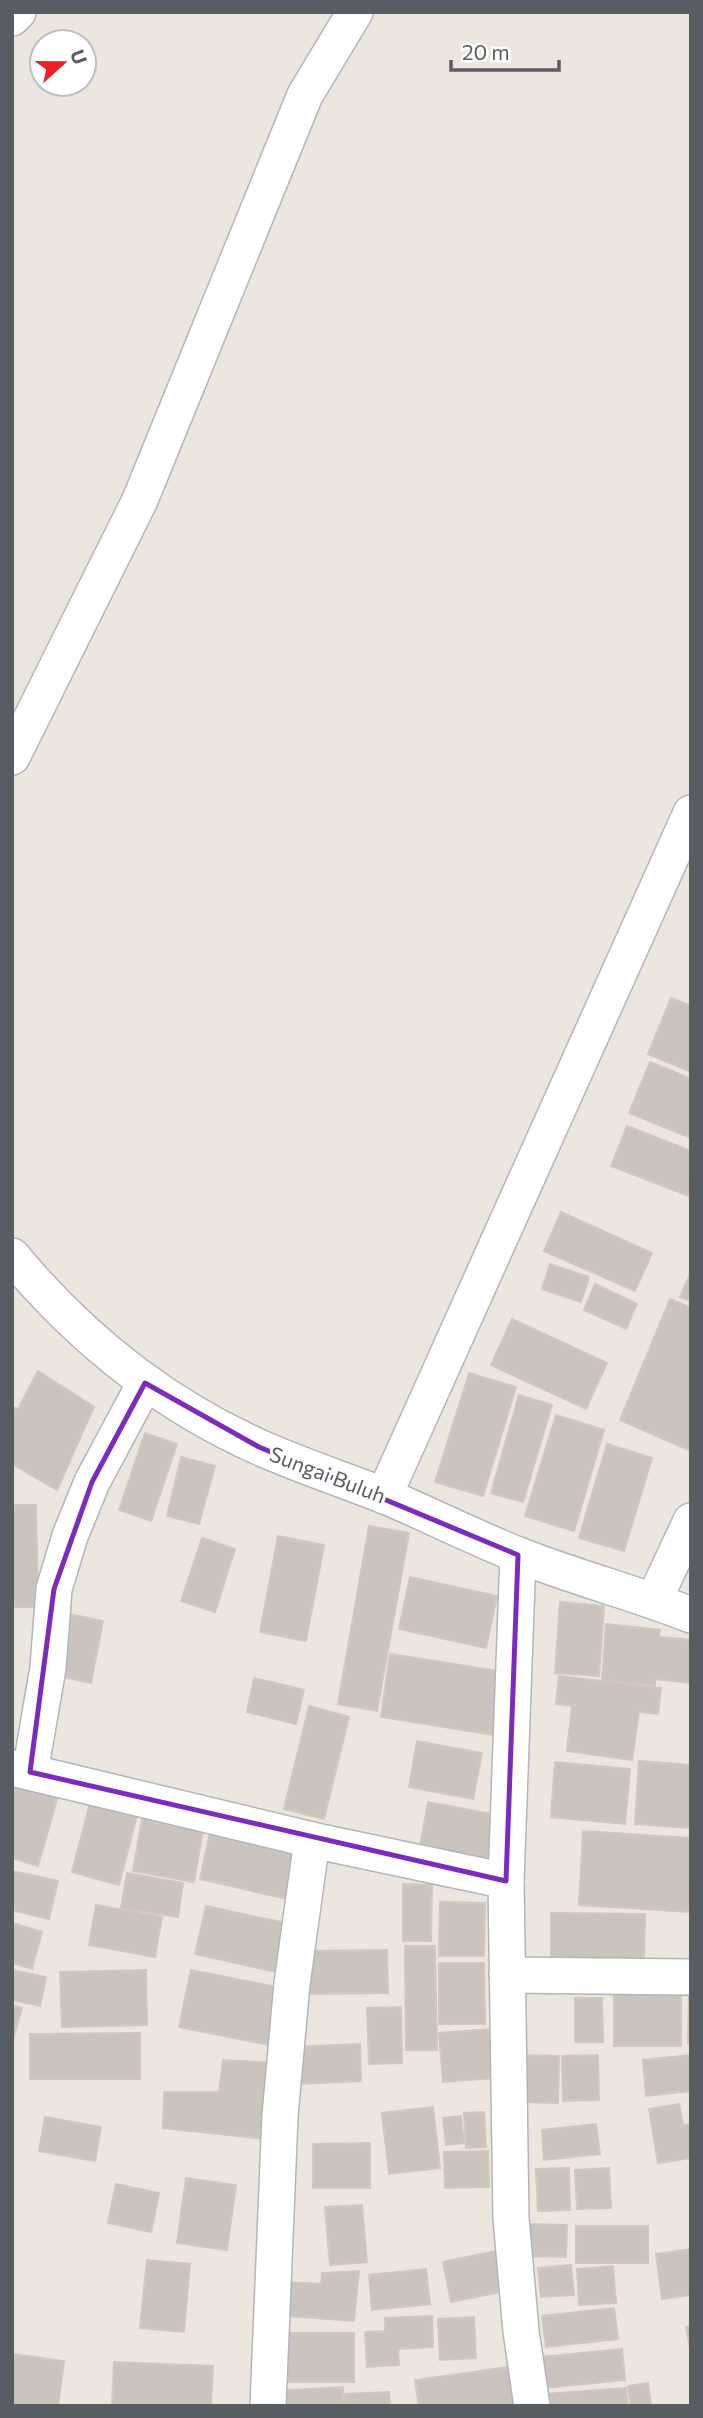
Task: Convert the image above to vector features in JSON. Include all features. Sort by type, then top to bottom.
[{"type":"street","points":[[12,18],[18,12]]},
{"type":"street","points":[[12,757],[141,500],[305,95],[355,12]]},
{"type":"street","points":[[384,1496],[691,813]]},
{"type":"street","name":"Sungai Buluh","points":[[12,1256],[73,1322],[145,1383],[259,1447],[384,1496],[518,1555],[691,1615]]},
{"type":"street","points":[[145,1383],[92,1482],[70,1536],[54,1589],[48,1668],[21,1770],[312,1840],[506,1881]]},
{"type":"street","points":[[654,1600],[691,1521]]},
{"type":"street","points":[[518,1555],[506,1881],[507,1975],[511,2218],[521,2331],[532,2406]]},
{"type":"street","points":[[268,2406],[280,2116],[292,1984],[312,1840]]},
{"type":"street","points":[[507,1975],[691,1977]]},
{"type":"highlighted area","points":[[145,1383],[259,1447],[518,1555],[506,1881],[30,1772],[54,1589],[92,1482]]},
{"type":"building","points":[[671,998],[691,1006],[691,1072],[648,1054]]},
{"type":"building","points":[[650,1062],[691,1079],[691,1138],[629,1113]]},
{"type":"building","points":[[627,1126],[691,1151],[689,1196],[611,1166]]},
{"type":"building","points":[[561,1212],[652,1253],[635,1291],[544,1251]]},
{"type":"building","points":[[550,1264],[589,1277],[581,1302],[542,1289]]},
{"type":"building","points":[[691,1272],[691,1301],[680,1297]]},
{"type":"building","points":[[595,1284],[637,1304],[626,1329],[584,1310]]},
{"type":"building","points":[[670,1299],[691,1308],[691,1451],[620,1420]]},
{"type":"building","points":[[512,1319],[607,1363],[586,1409],[491,1365]]},
{"type":"building","points":[[38,1371],[94,1407],[57,1490],[12,1464],[12,1407],[18,1409]]},
{"type":"building","points":[[469,1373],[516,1387],[483,1496],[435,1482]]},
{"type":"building","points":[[519,1395],[552,1405],[523,1502],[491,1493]]},
{"type":"building","points":[[556,1415],[604,1430],[574,1531],[525,1516]]},
{"type":"building","points":[[145,1433],[177,1444],[151,1521],[119,1510]]},
{"type":"building","points":[[607,1444],[652,1458],[624,1551],[579,1538]]},
{"type":"building","points":[[181,1457],[215,1466],[199,1524],[167,1516]]},
{"type":"building","points":[[12,1505],[36,1505],[38,1607],[12,1607]]},
{"type":"building","points":[[369,1526],[409,1533],[377,1711],[338,1704]]},
{"type":"building","points":[[278,1536],[324,1545],[306,1641],[260,1632]]},
{"type":"building","points":[[202,1538],[235,1549],[215,1612],[181,1601]]},
{"type":"building","points":[[410,1577],[497,1596],[486,1648],[399,1629]]},
{"type":"building","points":[[560,1602],[604,1606],[599,1676],[555,1673]]},
{"type":"building","points":[[69,1614],[103,1621],[91,1683],[56,1675]]},
{"type":"building","points":[[606,1624],[660,1630],[659,1637],[691,1640],[691,1683],[655,1679],[655,1685],[602,1680]]},
{"type":"building","points":[[390,1654],[505,1672],[495,1735],[381,1717]]},
{"type":"building","points":[[559,1676],[661,1688],[658,1714],[639,1712],[632,1760],[567,1751],[572,1706],[556,1704]]},
{"type":"building","points":[[254,1678],[304,1690],[296,1724],[247,1712]]},
{"type":"building","points":[[309,1706],[349,1717],[324,1819],[284,1809]]},
{"type":"building","points":[[417,1741],[482,1753],[473,1799],[409,1787]]},
{"type":"building","points":[[639,1761],[691,1765],[691,1828],[635,1824]]},
{"type":"building","points":[[555,1762],[630,1769],[625,1824],[551,1817]]},
{"type":"building","points":[[12,1782],[58,1796],[38,1866],[12,1858]]},
{"type":"building","points":[[428,1802],[497,1815],[487,1870],[418,1858]]},
{"type":"building","points":[[90,1803],[137,1815],[119,1885],[72,1872]]},
{"type":"building","points":[[142,1819],[203,1830],[194,1882],[133,1871]]},
{"type":"building","points":[[583,1831],[691,1838],[689,1912],[579,1905]]},
{"type":"building","points":[[210,1833],[306,1855],[296,1901],[200,1879]]},
{"type":"building","points":[[12,1871],[58,1881],[49,1919],[12,1910]]},
{"type":"building","points":[[127,1873],[183,1883],[178,1917],[121,1908]]},
{"type":"building","points":[[403,1884],[432,1885],[431,1941],[403,1941]]},
{"type":"building","points":[[440,1902],[485,1903],[484,1956],[439,1956]]},
{"type":"building","points":[[96,1905],[162,1917],[155,1957],[89,1945]]},
{"type":"building","points":[[206,1906],[295,1925],[285,1974],[195,1954]]},
{"type":"building","points":[[551,1913],[645,1914],[644,1968],[551,1967]]},
{"type":"building","points":[[12,1923],[42,1932],[32,1969],[12,1963]]},
{"type":"building","points":[[405,1946],[435,1946],[437,2050],[406,2050]]},
{"type":"building","points":[[387,1950],[388,1993],[306,1994],[305,1951]]},
{"type":"building","points":[[439,1963],[484,1963],[485,2024],[439,2024]]},
{"type":"building","points":[[12,1970],[46,1977],[40,2006],[12,2000]]},
{"type":"building","points":[[146,1970],[147,2025],[62,2027],[60,1972]]},
{"type":"building","points":[[191,1970],[286,1989],[274,2046],[179,2027]]},
{"type":"building","points":[[614,1982],[681,1983],[681,2046],[614,2046]]},
{"type":"building","points":[[691,1990],[691,2043],[688,2043]]},
{"type":"building","points":[[575,1998],[602,1998],[603,2042],[575,2042]]},
{"type":"building","points":[[12,2005],[22,2008],[12,2043]]},
{"type":"building","points":[[401,2007],[402,2063],[369,2064],[367,2008]]},
{"type":"building","points":[[491,2029],[495,2078],[443,2082],[439,2033]]},
{"type":"building","points":[[140,2033],[140,2079],[30,2079],[30,2034]]},
{"type":"building","points":[[360,2044],[361,2081],[296,2084],[294,2047]]},
{"type":"building","points":[[522,2055],[559,2056],[558,2103],[521,2102]]},
{"type":"building","points":[[598,2055],[599,2100],[563,2101],[562,2056]]},
{"type":"building","points":[[691,2055],[691,2091],[646,2096],[643,2060]]},
{"type":"building","points":[[223,2060],[275,2063],[266,2139],[163,2128],[164,2092],[219,2092]]},
{"type":"building","points":[[679,2104],[683,2125],[691,2124],[691,2158],[658,2163],[649,2109]]},
{"type":"building","points":[[433,2107],[440,2168],[389,2174],[382,2113]]},
{"type":"building","points":[[484,2112],[486,2147],[466,2148],[464,2113]]},
{"type":"building","points":[[461,2116],[464,2143],[446,2145],[443,2118]]},
{"type":"building","points":[[45,2117],[101,2127],[95,2161],[39,2151]]},
{"type":"building","points":[[596,2124],[600,2154],[544,2160],[542,2130]]},
{"type":"building","points":[[370,2143],[370,2188],[313,2188],[313,2144]]},
{"type":"building","points":[[488,2151],[489,2187],[445,2188],[444,2152]]},
{"type":"building","points":[[569,2168],[570,2210],[538,2211],[536,2169]]},
{"type":"building","points":[[609,2168],[611,2208],[577,2209],[575,2170]]},
{"type":"building","points":[[186,2178],[236,2185],[227,2250],[177,2243]]},
{"type":"building","points":[[116,2184],[159,2193],[151,2232],[108,2223]]},
{"type":"building","points":[[362,2205],[367,2262],[330,2265],[325,2207]]},
{"type":"building","points":[[527,2224],[567,2225],[566,2257],[525,2256]]},
{"type":"building","points":[[576,2226],[648,2226],[648,2263],[576,2263]]},
{"type":"building","points":[[691,2249],[691,2295],[662,2299],[656,2254]]},
{"type":"building","points":[[496,2251],[505,2291],[451,2302],[443,2262]]},
{"type":"building","points":[[147,2260],[190,2264],[184,2332],[140,2328]]},
{"type":"building","points":[[571,2265],[574,2295],[541,2297],[538,2268]]},
{"type":"building","points":[[613,2266],[616,2303],[579,2305],[577,2269]]},
{"type":"building","points":[[426,2269],[430,2304],[372,2310],[369,2275]]},
{"type":"building","points":[[359,2271],[354,2321],[288,2316],[288,2282],[321,2284],[322,2273]]},
{"type":"building","points":[[614,2308],[618,2339],[546,2347],[542,2316]]},
{"type":"building","points":[[432,2316],[433,2347],[398,2349],[399,2365],[367,2367],[365,2332],[385,2331],[385,2318]]},
{"type":"building","points":[[474,2317],[476,2358],[440,2360],[438,2319]]},
{"type":"building","points":[[691,2326],[691,2353],[686,2327]]},
{"type":"building","points":[[283,2333],[354,2333],[354,2382],[284,2382]]},
{"type":"building","points":[[622,2349],[625,2380],[544,2388],[541,2357]]},
{"type":"building","points":[[12,2354],[64,2361],[58,2406],[12,2406]]},
{"type":"building","points":[[114,2362],[213,2366],[211,2406],[112,2406]]},
{"type":"building","points":[[509,2367],[515,2406],[419,2406],[415,2380]]},
{"type":"building","points":[[648,2383],[651,2406],[631,2406],[628,2386]]},
{"type":"building","points":[[343,2387],[343,2406],[277,2406],[276,2391]]},
{"type":"building","points":[[626,2388],[628,2406],[548,2406],[546,2394]]},
{"type":"building","points":[[389,2392],[390,2406],[345,2406],[345,2394]]}]
